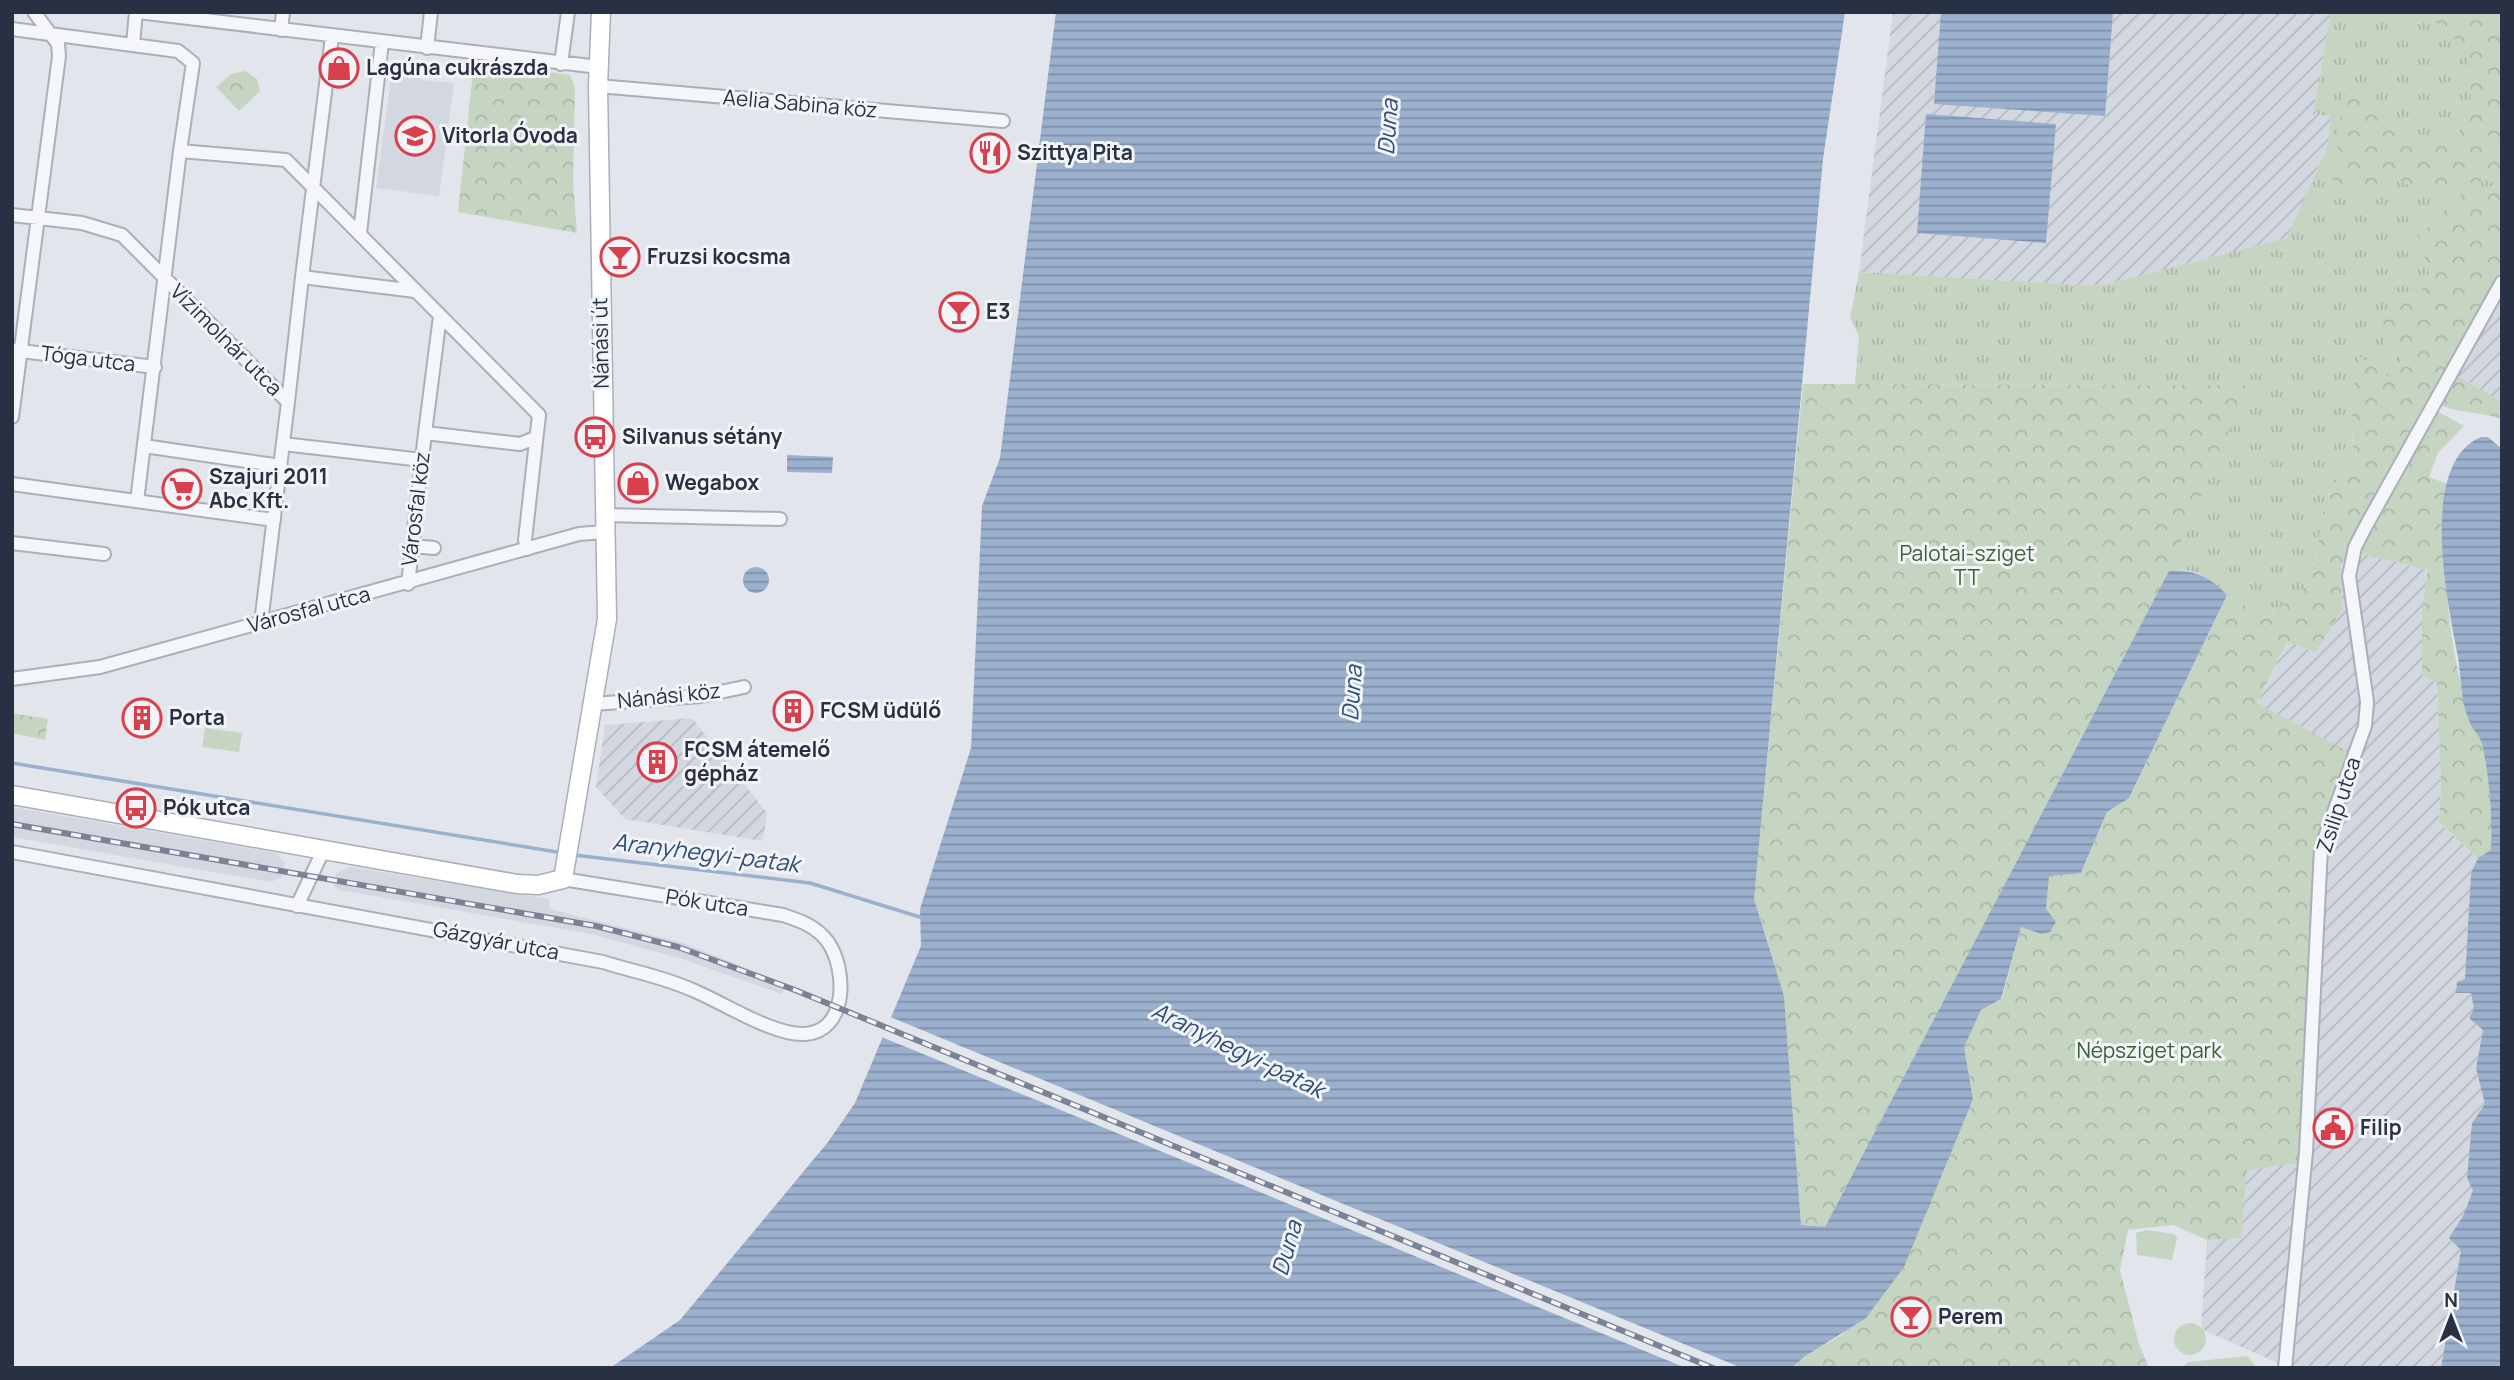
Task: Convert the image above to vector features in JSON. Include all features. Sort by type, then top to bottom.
[{"type":"street","points":[[34,12],[52,35]]},
{"type":"street","points":[[133,44],[137,12]]},
{"type":"street","name":"Aelia Sabina köz","points":[[137,12],[561,64],[598,76],[1003,121]]},
{"type":"street","points":[[281,30],[283,12]]},
{"type":"street","points":[[427,48],[431,12]]},
{"type":"street","points":[[561,64],[568,12]]},
{"type":"street","name":"Nánási út","points":[[564,876],[607,619],[598,76],[601,12]]},
{"type":"street","points":[[12,29],[178,51],[193,63],[180,151],[286,160],[540,415],[535,439],[525,540],[527,549]]},
{"type":"street","name":"Tóga utca","points":[[12,417],[17,350],[40,219],[60,56],[52,35]]},
{"type":"street","points":[[332,36],[302,277],[415,291]]},
{"type":"street","points":[[360,233],[382,42]]},
{"type":"street","name":"Vízimolnár utca","points":[[164,277],[180,151]]},
{"type":"street","name":"Vízimolnár utca","points":[[12,215],[82,223],[122,235],[288,402]]},
{"type":"street","points":[[137,501],[164,277]]},
{"type":"street","name":"Vízimolnár utca","points":[[261,623],[302,277]]},
{"type":"street","name":"Zsilip utca","points":[[2285,1368],[2306,1152],[2321,848],[2365,726],[2367,702],[2349,576],[2355,547],[2502,282]]},
{"type":"street","points":[[440,316],[425,433],[520,444],[535,439]]},
{"type":"street","name":"Tóga utca","points":[[17,350],[155,367]]},
{"type":"street","name":"Városfal köz","points":[[408,584],[425,433]]},
{"type":"street","points":[[284,444],[422,460]]},
{"type":"street","points":[[144,446],[281,466]]},
{"type":"street","points":[[12,484],[274,520]]},
{"type":"street","name":"Városfal utca","points":[[12,679],[100,667],[408,584],[579,534],[604,524],[780,519]]},
{"type":"street","points":[[12,544],[104,554]]},
{"type":"street","points":[[412,546],[434,548]]},
{"type":"street","name":"Nánási köz","points":[[593,704],[701,696],[744,687]]},
{"type":"street","name":"Pók utca","points":[[12,795],[517,884],[538,886],[564,876],[783,915]]},
{"type":"street","points":[[297,906],[323,851]]},
{"type":"street","name":"Gázgyár utca","points":[[12,852],[603,962],[688,988],[782,1030],[803,1034],[818,1031],[827,1024],[841,1000],[842,981],[838,964],[828,943],[809,923],[783,915]]},
{"type":"shaded area","points":[[1893,12],[2331,12],[2313,113],[2331,116],[2328,145],[2287,238],[2099,286],[1859,272]]},
{"type":"shaded area","name":"Vitorla Óvoda","points":[[393,64],[422,67],[421,80],[454,83],[439,196],[376,188]]},
{"type":"shaded area","points":[[2502,267],[2502,402],[2448,370]]},
{"type":"shaded area","points":[[2354,552],[2428,570],[2422,608],[2422,676],[2437,683],[2441,785],[2439,822],[2478,858],[2471,873],[2465,979],[2456,993],[2471,993],[2483,1030],[2476,1068],[2486,1104],[2473,1190],[2463,1216],[2450,1238],[2461,1250],[2441,1368],[2277,1368],[2278,1363],[2201,1329],[2207,1240],[2241,1238],[2247,1170],[2257,704],[2287,642],[2316,652],[2342,610],[2341,565]]},
{"type":"shaded area","points":[[692,718],[767,813],[763,841],[625,819],[596,787],[605,725]]},
{"type":"shaded area","points":[[12,807],[276,853],[285,863],[282,877],[271,882],[12,837]]},
{"type":"shaded area","points":[[350,867],[550,899],[550,909],[683,943],[787,984],[782,994],[679,958],[591,934],[340,890],[334,886],[336,873]]},
{"type":"green space","points":[[2331,12],[2502,12],[2502,188],[2489,186],[2419,294],[2400,297],[2404,349],[2398,385],[2360,357],[2351,400],[2353,454],[2325,500],[2312,580],[2267,618],[2228,596],[2197,573],[2169,571],[2247,385],[1855,384],[1859,336],[1850,318],[1859,272],[2099,286],[2287,238],[2328,145],[2331,116],[2313,114]]},
{"type":"green space","points":[[2429,12],[2502,12],[2502,178],[2456,185],[2427,194],[2386,174],[2374,194],[2332,186],[2343,95],[2381,101],[2394,122],[2412,136],[2434,142],[2459,143],[2471,95],[2467,45],[2443,32]]},
{"type":"green space","points":[[474,62],[570,75],[575,87],[573,182],[577,233],[458,212]]},
{"type":"green space","points":[[245,71],[257,79],[260,91],[239,111],[216,87],[231,74]]},
{"type":"green space","name":"Népsziget park","points":[[2489,186],[2502,188],[2502,267],[2448,370],[2502,402],[2502,419],[2438,404],[2435,410],[2464,426],[2438,453],[2429,477],[2447,484],[2444,543],[2447,601],[2468,716],[2484,749],[2491,810],[2491,850],[2478,858],[2439,822],[2441,785],[2437,683],[2422,676],[2422,608],[2428,570],[2354,552],[2341,565],[2342,610],[2316,652],[2287,642],[2257,703],[2354,755],[2321,848],[2311,1040],[2298,1163],[2247,1170],[2241,1238],[2207,1240],[2173,1225],[2128,1230],[2120,1270],[2139,1344],[2149,1368],[1793,1368],[1804,1357],[1843,1334],[1973,1099],[1964,1047],[1981,1010],[2002,999],[2021,927],[2041,934],[2049,875],[2082,872],[2107,812],[2129,798],[2227,595],[2267,618],[2312,580],[2325,500],[2353,454],[2351,400],[2359,356],[2398,384],[2404,349],[2385,345],[2383,316],[2400,297],[2419,294],[2430,277],[2419,236],[2460,195]]},
{"type":"green space","name":"Palotai-sziget TT","points":[[1803,384],[2248,385],[2169,571],[1825,1228],[1801,1225],[1784,996],[1754,899]]},
{"type":"green space","points":[[12,713],[48,719],[45,740],[12,733]]},
{"type":"green space","points":[[205,728],[242,733],[239,752],[202,747]]},
{"type":"green space","points":[[2147,1230],[2174,1234],[2177,1238],[2172,1260],[2137,1255],[2136,1233]]},
{"type":"green space","points":[[2190,1323],[2201,1328],[2206,1339],[2201,1350],[2190,1355],[2179,1350],[2174,1339],[2179,1328]]},
{"type":"green space","points":[[2248,1356],[2256,1368],[2182,1368],[2188,1362]]},
{"type":"water","name":"Duna","points":[[1056,12],[1845,12],[1823,159],[1754,899],[1784,996],[1801,1225],[1825,1227],[2169,571],[2194,573],[2214,583],[2227,595],[2129,798],[2107,812],[2081,873],[2049,876],[2046,909],[2056,922],[2050,932],[2041,934],[2021,927],[2001,999],[1981,1010],[1964,1047],[1973,1099],[1904,1267],[1866,1318],[1804,1357],[1792,1368],[610,1368],[680,1320],[828,1142],[855,1103],[921,946],[920,909],[971,748],[982,506],[1000,458]]},
{"type":"water","points":[[1941,12],[2113,12],[2105,116],[1934,104]]},
{"type":"water","points":[[1926,114],[2056,124],[2046,243],[1917,233]]},
{"type":"water","points":[[2481,437],[2488,437],[2502,449],[2502,1368],[2441,1368],[2461,1250],[2449,1238],[2463,1216],[2473,1190],[2467,1178],[2472,1123],[2485,1104],[2476,1068],[2483,1030],[2469,1018],[2474,1009],[2471,993],[2456,993],[2457,982],[2465,979],[2471,873],[2478,858],[2491,850],[2490,797],[2485,757],[2481,741],[2470,724],[2464,706],[2448,604],[2442,538],[2443,505],[2449,475],[2461,452]]},
{"type":"water","points":[[787,455],[833,457],[832,473],[787,472]]},
{"type":"water","points":[[756,567],[765,571],[769,580],[765,589],[756,593],[747,589],[743,580],[747,571]]},
{"type":"pier","points":[[888,1016],[1742,1368],[1686,1368],[879,1036]]},
{"type":"waterway","name":"Aranyhegyi-patak","points":[[12,763],[563,853]]},
{"type":"waterway","name":"Aranyhegyi-patak","points":[[574,855],[810,883],[923,918]]},
{"type":"railway","points":[[12,824],[596,926],[678,947],[795,990],[1713,1368]]},
{"type":"place","name":"Lagúna cukrászda","points":[[339,68]]},
{"type":"place","name":"Vitorla Óvoda","points":[[415,136]]},
{"type":"place","name":"Szittya Pita","points":[[990,153]]},
{"type":"place","name":"Fruzsi kocsma","points":[[620,257]]},
{"type":"place","name":"E3","points":[[959,312]]},
{"type":"place","name":"Silvanus sétány","points":[[595,437]]},
{"type":"place","name":"Wegabox","points":[[638,483]]},
{"type":"place","name":"Szajuri 2011 Abc Kft.","points":[[182,489]]},
{"type":"place","name":"FCSM üdülő","points":[[793,711]]},
{"type":"place","name":"Porta","points":[[142,718]]},
{"type":"place","name":"FCSM átemelő gépház","points":[[657,762]]},
{"type":"place","name":"Pók utca","points":[[136,808]]},
{"type":"place","name":"Filip","points":[[2333,1128]]},
{"type":"place","name":"Perem","points":[[1911,1317]]}]
